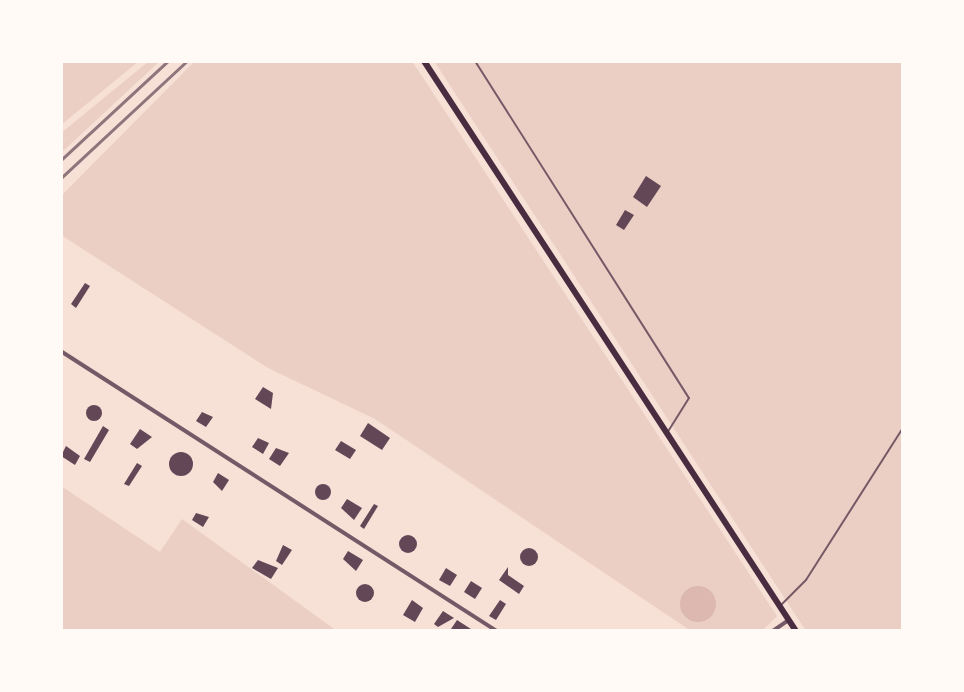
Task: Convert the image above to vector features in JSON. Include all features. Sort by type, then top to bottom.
[{"type":"highway","points":[[424,61],[796,631]]},
{"type":"street","points":[[61,351],[497,631]]},
{"type":"street","points":[[773,631],[789,619]]},
{"type":"lane","points":[[475,61],[689,398],[667,432]]},
{"type":"lane","points":[[780,606],[806,580],[903,428]]},
{"type":"shaded area","points":[[61,61],[139,61],[61,125]]},
{"type":"shaded area","points":[[149,61],[160,61],[61,153],[61,133]]},
{"type":"shaded area","points":[[195,61],[412,61],[777,616],[762,631],[691,631],[375,419],[268,368],[61,235],[61,196]]},
{"type":"shaded area","points":[[434,61],[903,61],[903,631],[806,631]]},
{"type":"shaded area","points":[[61,486],[160,552],[182,519],[337,631],[61,631]]},
{"type":"shaded area","points":[[698,586],[711,591],[716,604],[711,617],[698,622],[685,617],[680,604],[685,591]]},
{"type":"building","points":[[646,176],[661,186],[647,207],[633,197]]},
{"type":"building","points":[[625,210],[634,215],[624,230],[616,225]]},
{"type":"building","points":[[85,283],[90,286],[76,308],[71,304]]},
{"type":"building","points":[[263,387],[273,393],[271,409],[255,399]]},
{"type":"building","points":[[94,405],[102,413],[94,421],[86,413]]},
{"type":"building","points":[[202,412],[213,417],[206,427],[196,421]]},
{"type":"building","points":[[368,423],[390,438],[382,450],[360,436]]},
{"type":"building","points":[[103,426],[109,430],[90,462],[84,459]]},
{"type":"building","points":[[140,429],[152,437],[137,449],[130,444]]},
{"type":"building","points":[[258,438],[269,443],[263,454],[252,447]]},
{"type":"building","points":[[341,441],[356,450],[350,459],[335,450]]},
{"type":"building","points":[[66,446],[80,456],[75,465],[61,456]]},
{"type":"building","points":[[276,448],[289,453],[280,466],[269,459]]},
{"type":"building","points":[[181,452],[190,455],[193,464],[190,473],[181,476],[172,473],[169,464],[172,455]]},
{"type":"building","points":[[137,463],[142,466],[129,486],[124,484]]},
{"type":"building","points":[[218,473],[229,480],[222,491],[213,482]]},
{"type":"building","points":[[323,484],[331,492],[323,500],[315,492]]},
{"type":"building","points":[[347,499],[362,508],[354,520],[341,508]]},
{"type":"building","points":[[374,504],[378,506],[364,529],[360,526]]},
{"type":"building","points":[[196,513],[209,517],[203,527],[192,520]]},
{"type":"building","points":[[408,535],[414,538],[417,544],[414,550],[408,553],[402,550],[399,544],[402,538]]},
{"type":"building","points":[[283,545],[292,550],[282,565],[276,561]]},
{"type":"building","points":[[529,548],[537,553],[538,557],[533,565],[529,566],[521,561],[520,557],[525,549]]},
{"type":"building","points":[[348,551],[363,560],[356,571],[343,559]]},
{"type":"building","points":[[258,560],[278,568],[271,579],[252,568]]},
{"type":"building","points":[[508,567],[508,575],[524,586],[519,594],[499,580]]},
{"type":"building","points":[[446,568],[457,575],[450,586],[439,580]]},
{"type":"building","points":[[471,581],[482,588],[475,599],[464,592]]},
{"type":"building","points":[[365,584],[371,587],[374,593],[371,599],[365,602],[359,599],[356,593],[359,587]]},
{"type":"building","points":[[412,600],[423,608],[415,622],[403,615]]},
{"type":"building","points":[[500,600],[506,604],[496,620],[489,616]]},
{"type":"building","points":[[443,611],[454,618],[438,627],[434,624]]},
{"type":"building","points":[[457,620],[474,631],[451,629]]},
{"type":"railway","points":[[61,160],[168,61]]},
{"type":"railway","points":[[61,178],[187,61]]}]
